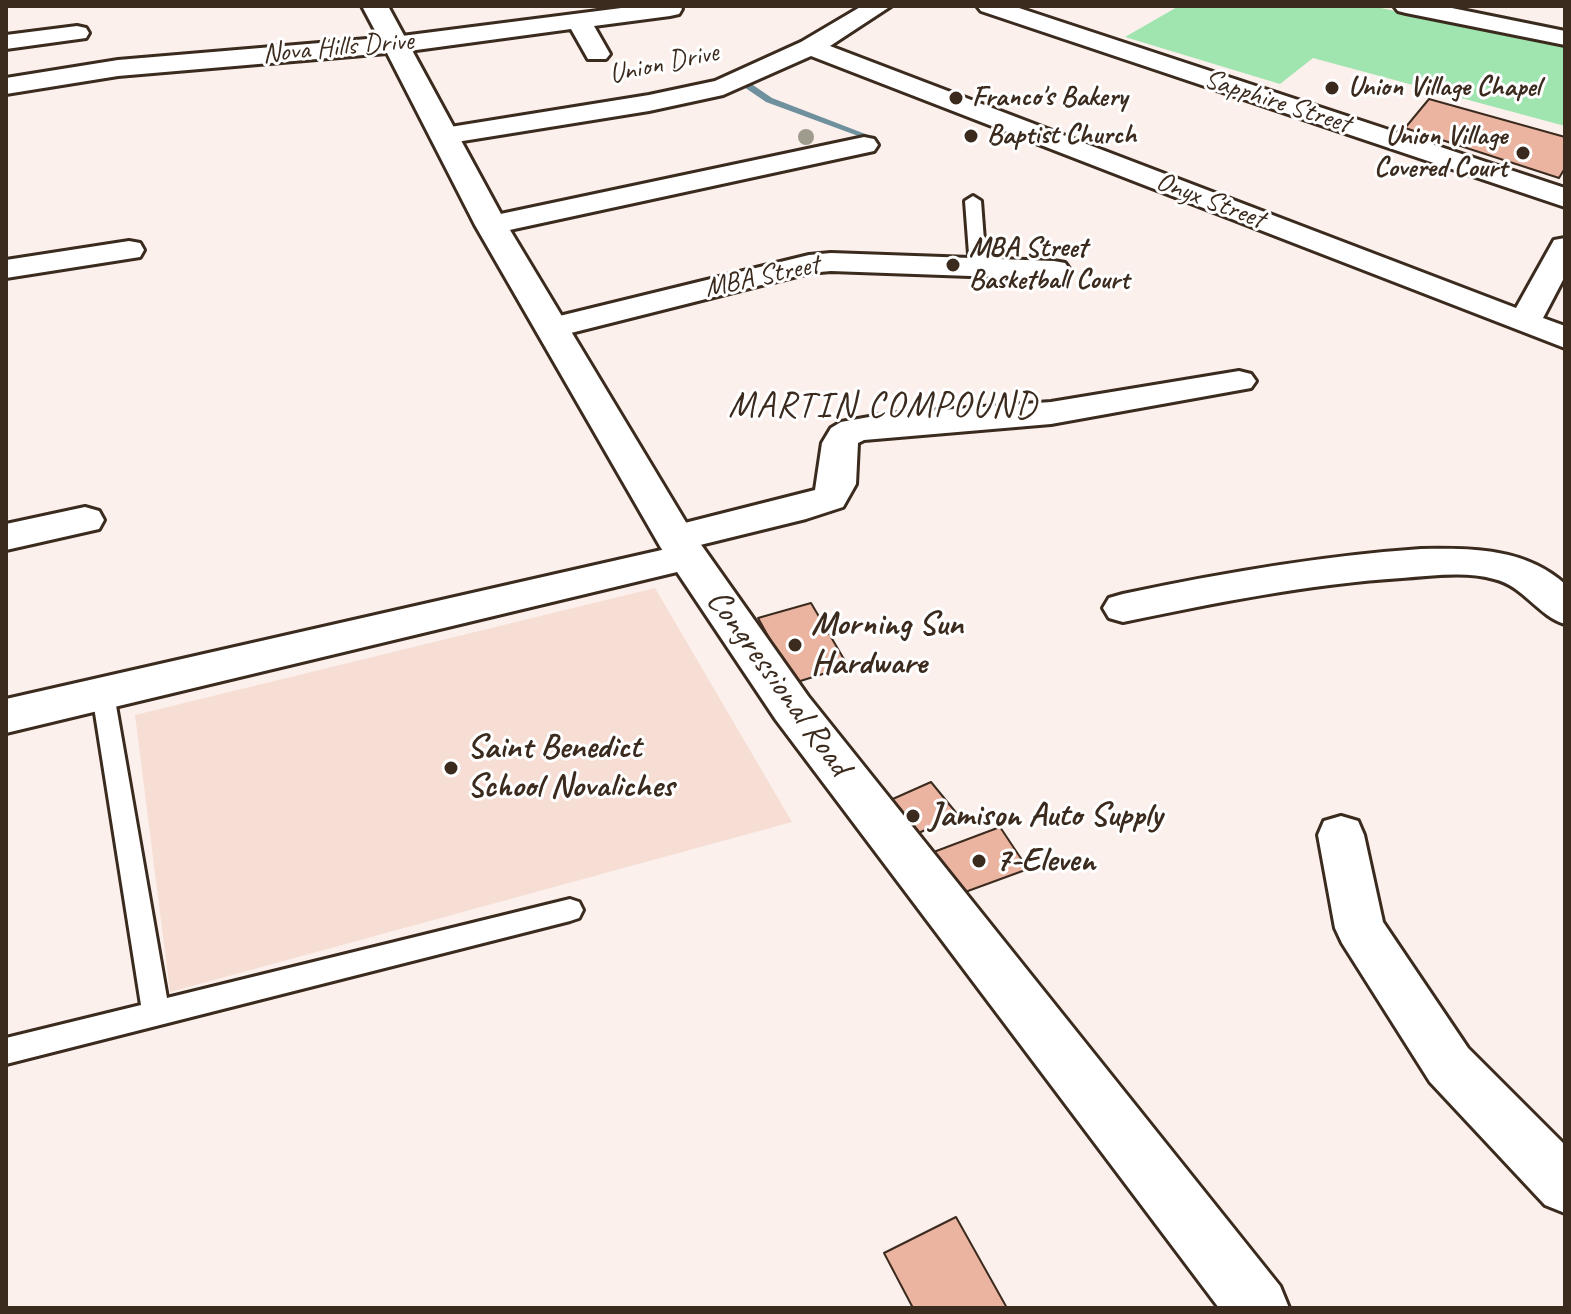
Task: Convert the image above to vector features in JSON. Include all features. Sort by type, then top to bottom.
[{"type":"main road","name":"Congressional Road","points":[[375,6],[491,225],[682,547],[792,708],[1258,1308]]},
{"type":"main road","name":"Nova Hills Drive","points":[[6,86],[118,68],[394,45]]},
{"type":"street","name":"Union Drive","points":[[444,136],[649,103],[723,87],[810,47],[879,6]]},
{"type":"street","name":"Sapphire Street","points":[[989,6],[1565,198]]},
{"type":"street","points":[[1406,6],[1565,38]]},
{"type":"street","name":"Nova Hills Drive","points":[[394,45],[670,9]]},
{"type":"street","points":[[579,21],[597,54]]},
{"type":"street","points":[[6,42],[77,33]]},
{"type":"street","name":"Onyx Street","points":[[810,47],[1565,338]]},
{"type":"street","points":[[491,225],[864,145]]},
{"type":"street","points":[[1524,323],[1565,247]]},
{"type":"street","points":[[6,269],[129,250]]},
{"type":"street","name":"MBA Street","points":[[551,328],[809,264],[831,262],[1054,270]]},
{"type":"street","points":[[6,716],[682,547],[806,507],[830,498],[837,484],[840,443],[844,436],[854,430],[1051,413],[1239,381]]},
{"type":"street","points":[[6,537],[85,520]]},
{"type":"street","points":[[1123,608],[1249,581],[1389,565],[1470,561],[1511,569],[1547,588],[1565,610]]},
{"type":"street","points":[[1341,835],[1360,928],[1449,1065],[1565,1185]]},
{"type":"lane","points":[[973,201],[978,267]]},
{"type":"lane","points":[[103,694],[156,1013]]},
{"type":"lane","points":[[6,1051],[570,910]]},
{"type":"shaded area","name":"Saint Benedict School Novaliches","points":[[655,588],[792,822],[170,992],[135,715]]},
{"type":"green space","points":[[1179,6],[1371,6],[1565,46],[1565,126],[1313,58],[1280,84],[1125,37]]},
{"type":"building","name":"Union Village Covered Court","points":[[1429,99],[1565,137],[1565,168],[1559,178],[1405,128]]},
{"type":"building","points":[[811,603],[848,666],[794,683],[758,618]]},
{"type":"building","points":[[931,782],[958,815],[912,836],[886,802]]},
{"type":"building","name":"7-Eleven","points":[[1000,827],[1028,869],[957,895],[931,853]]},
{"type":"building","points":[[956,1217],[1007,1308],[913,1308],[884,1253]]},
{"type":"waterway","points":[[747,85],[769,100],[864,135]]},
{"type":"place","name":"Union Village Chapel","points":[[1332,88]]},
{"type":"place","name":"Franco's Bakery","points":[[956,98]]},
{"type":"place","name":"Baptist Church","points":[[971,136]]},
{"type":"place","name":"Union Village Covered Court","points":[[1523,153]]},
{"type":"place","name":"MBA Street Basketball Court","points":[[953,265]]},
{"type":"place","name":"Morning Sun Hardware","points":[[795,645]]},
{"type":"place","name":"Saint Benedict School Novaliches","points":[[451,768]]},
{"type":"place","name":"Jamison Auto Supply","points":[[913,816]]},
{"type":"place","name":"7-Eleven","points":[[979,861]]},
{"type":"district","name":"MARTIN COMPOUND","points":[[883,407]]}]
